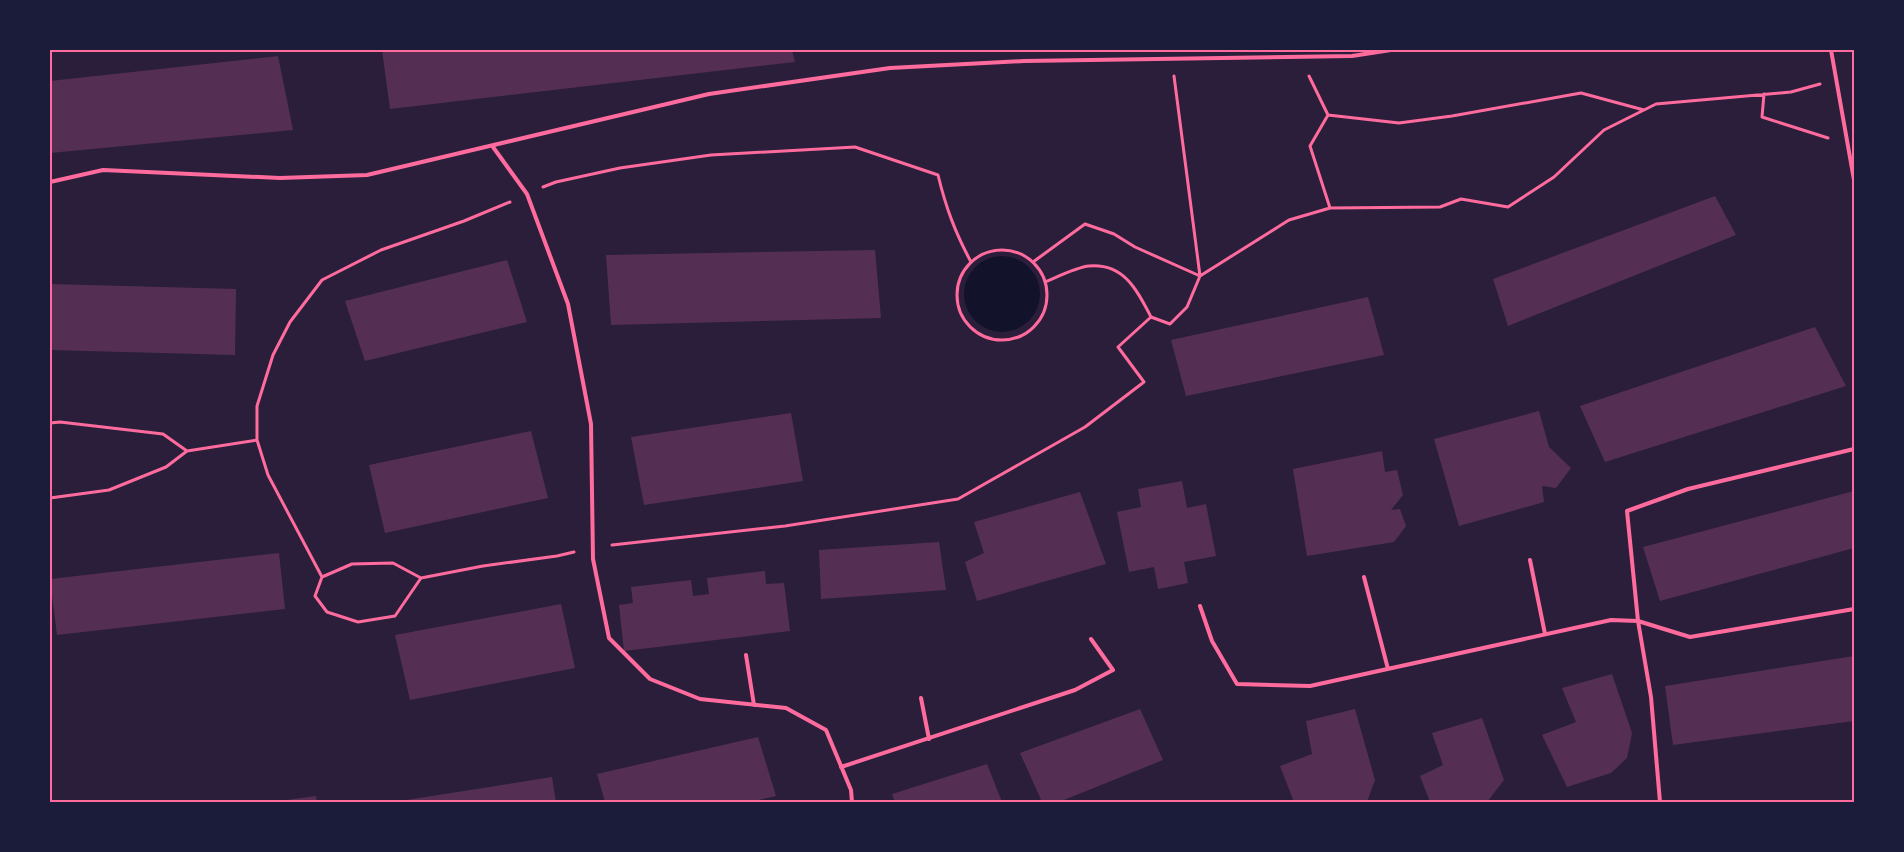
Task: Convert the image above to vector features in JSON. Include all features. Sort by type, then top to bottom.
[{"type":"lane","points":[[50,182],[103,170],[280,178],[367,175],[709,94],[890,68],[1024,61],[1300,58],[1352,56],[1391,50]]},
{"type":"lane","points":[[1831,50],[1854,180]]},
{"type":"lane","points":[[493,146],[527,194],[568,304],[591,424],[593,559],[608,638],[650,679],[700,699],[786,708],[826,730],[851,790],[852,802]]},
{"type":"lane","points":[[1660,802],[1651,697],[1638,621],[1628,511],[1688,489],[1854,449]]},
{"type":"lane","points":[[1530,560],[1545,634]]},
{"type":"lane","points":[[1364,578],[1388,669]]},
{"type":"lane","points":[[1200,606],[1212,641],[1237,684],[1310,686],[1611,620],[1638,621],[1690,637],[1854,609]]},
{"type":"lane","points":[[841,767],[1075,690],[1112,670],[1092,639]]},
{"type":"lane","points":[[746,655],[754,705]]},
{"type":"lane","points":[[921,698],[929,739]]},
{"type":"path","points":[[1300,58],[1328,114]]},
{"type":"path","points":[[1045,282],[1089,266],[1115,268],[1138,291],[1151,317],[1170,324],[1187,307],[1200,276],[1172,60]]},
{"type":"path","points":[[1200,276],[1289,220],[1330,208],[1440,207],[1461,199],[1508,207],[1554,177],[1604,130],[1656,104],[1791,92],[1836,79]]},
{"type":"path","points":[[1328,114],[1399,124],[1581,94],[1644,110]]},
{"type":"path","points":[[1764,94],[1762,117],[1848,144]]},
{"type":"path","points":[[1328,114],[1310,146],[1330,208]]},
{"type":"path","points":[[322,577],[268,475],[257,440],[256,406],[273,355],[290,322],[322,280],[381,250],[464,221],[556,182],[629,166],[710,155],[855,147],[938,174],[944,200],[954,228],[971,262]]},
{"type":"path","points":[[1033,262],[1085,224],[1114,234],[1135,247],[1200,276]]},
{"type":"path","points":[[1005,250],[1017,252],[1033,262],[1040,271],[1047,292],[1046,302],[1040,319],[1035,326],[1020,336],[998,340],[985,336],[975,330],[960,312],[958,300],[960,279],[971,262],[992,251],[1005,250]]},
{"type":"path","points":[[421,578],[395,616],[358,622],[326,612],[315,596],[322,577],[352,564],[392,563],[421,578],[483,566],[557,556],[593,547],[785,526],[958,499],[1085,426],[1144,382],[1118,346],[1151,317]]},
{"type":"path","points":[[50,423],[60,422],[163,434],[186,451]]},
{"type":"path","points":[[50,498],[109,490],[166,466],[186,451],[257,440]]},
{"type":"shaded area","points":[[50,50],[1854,50],[1854,802],[50,802]]},
{"type":"shaded area","points":[[995,256],[1009,256],[1023,262],[1034,273],[1040,287],[1037,309],[1029,321],[1009,332],[995,332],[981,326],[970,315],[964,301],[964,287],[970,273],[981,262]]},
{"type":"building","points":[[382,50],[792,50],[795,62],[390,109]]},
{"type":"building","points":[[278,56],[293,130],[50,153],[50,81]]},
{"type":"building","points":[[1715,196],[1736,235],[1508,326],[1493,279]]},
{"type":"building","points":[[875,250],[881,318],[611,325],[606,255]]},
{"type":"building","points":[[507,260],[527,322],[365,361],[345,301]]},
{"type":"building","points":[[50,284],[236,289],[235,355],[50,350]]},
{"type":"building","points":[[1368,297],[1384,355],[1186,396],[1171,340]]},
{"type":"building","points":[[1815,327],[1846,386],[1605,462],[1580,406]]},
{"type":"building","points":[[1539,411],[1549,447],[1571,468],[1556,488],[1542,486],[1544,502],[1459,526],[1434,439]]},
{"type":"building","points":[[791,413],[803,481],[644,505],[631,437]]},
{"type":"building","points":[[531,431],[548,498],[385,533],[369,465]]},
{"type":"building","points":[[1382,451],[1385,472],[1397,470],[1403,495],[1391,510],[1400,509],[1406,526],[1394,542],[1307,556],[1293,469]]},
{"type":"building","points":[[1182,481],[1187,508],[1206,504],[1216,556],[1184,562],[1188,583],[1158,589],[1154,567],[1129,572],[1117,512],[1141,507],[1138,489]]},
{"type":"building","points":[[1854,491],[1854,548],[1660,601],[1643,547]]},
{"type":"building","points":[[1080,492],[1106,564],[977,601],[965,562],[984,553],[974,522]]},
{"type":"building","points":[[939,542],[946,590],[821,599],[819,550]]},
{"type":"building","points":[[279,553],[285,609],[57,635],[50,579]]},
{"type":"building","points":[[765,571],[766,584],[784,583],[790,631],[624,651],[619,605],[633,603],[631,587],[691,580],[693,596],[709,594],[707,578]]},
{"type":"building","points":[[561,604],[575,668],[410,700],[395,635]]},
{"type":"building","points":[[1854,656],[1854,721],[1673,745],[1665,686]]},
{"type":"building","points":[[1612,674],[1632,733],[1627,758],[1611,773],[1567,787],[1542,735],[1576,722],[1562,688]]},
{"type":"building","points":[[1140,709],[1163,760],[1059,802],[1042,802],[1020,753]]},
{"type":"building","points":[[1355,709],[1375,780],[1367,802],[1294,802],[1280,766],[1312,754],[1306,721]]},
{"type":"building","points":[[1482,718],[1504,780],[1487,802],[1430,802],[1420,776],[1443,765],[1432,733]]},
{"type":"building","points":[[758,737],[776,796],[750,802],[605,802],[597,774]]},
{"type":"building","points":[[987,764],[1002,802],[895,802],[892,794]]},
{"type":"building","points":[[552,777],[556,802],[400,802],[400,801]]},
{"type":"building","points":[[316,796],[317,802],[279,802],[279,801]]}]
